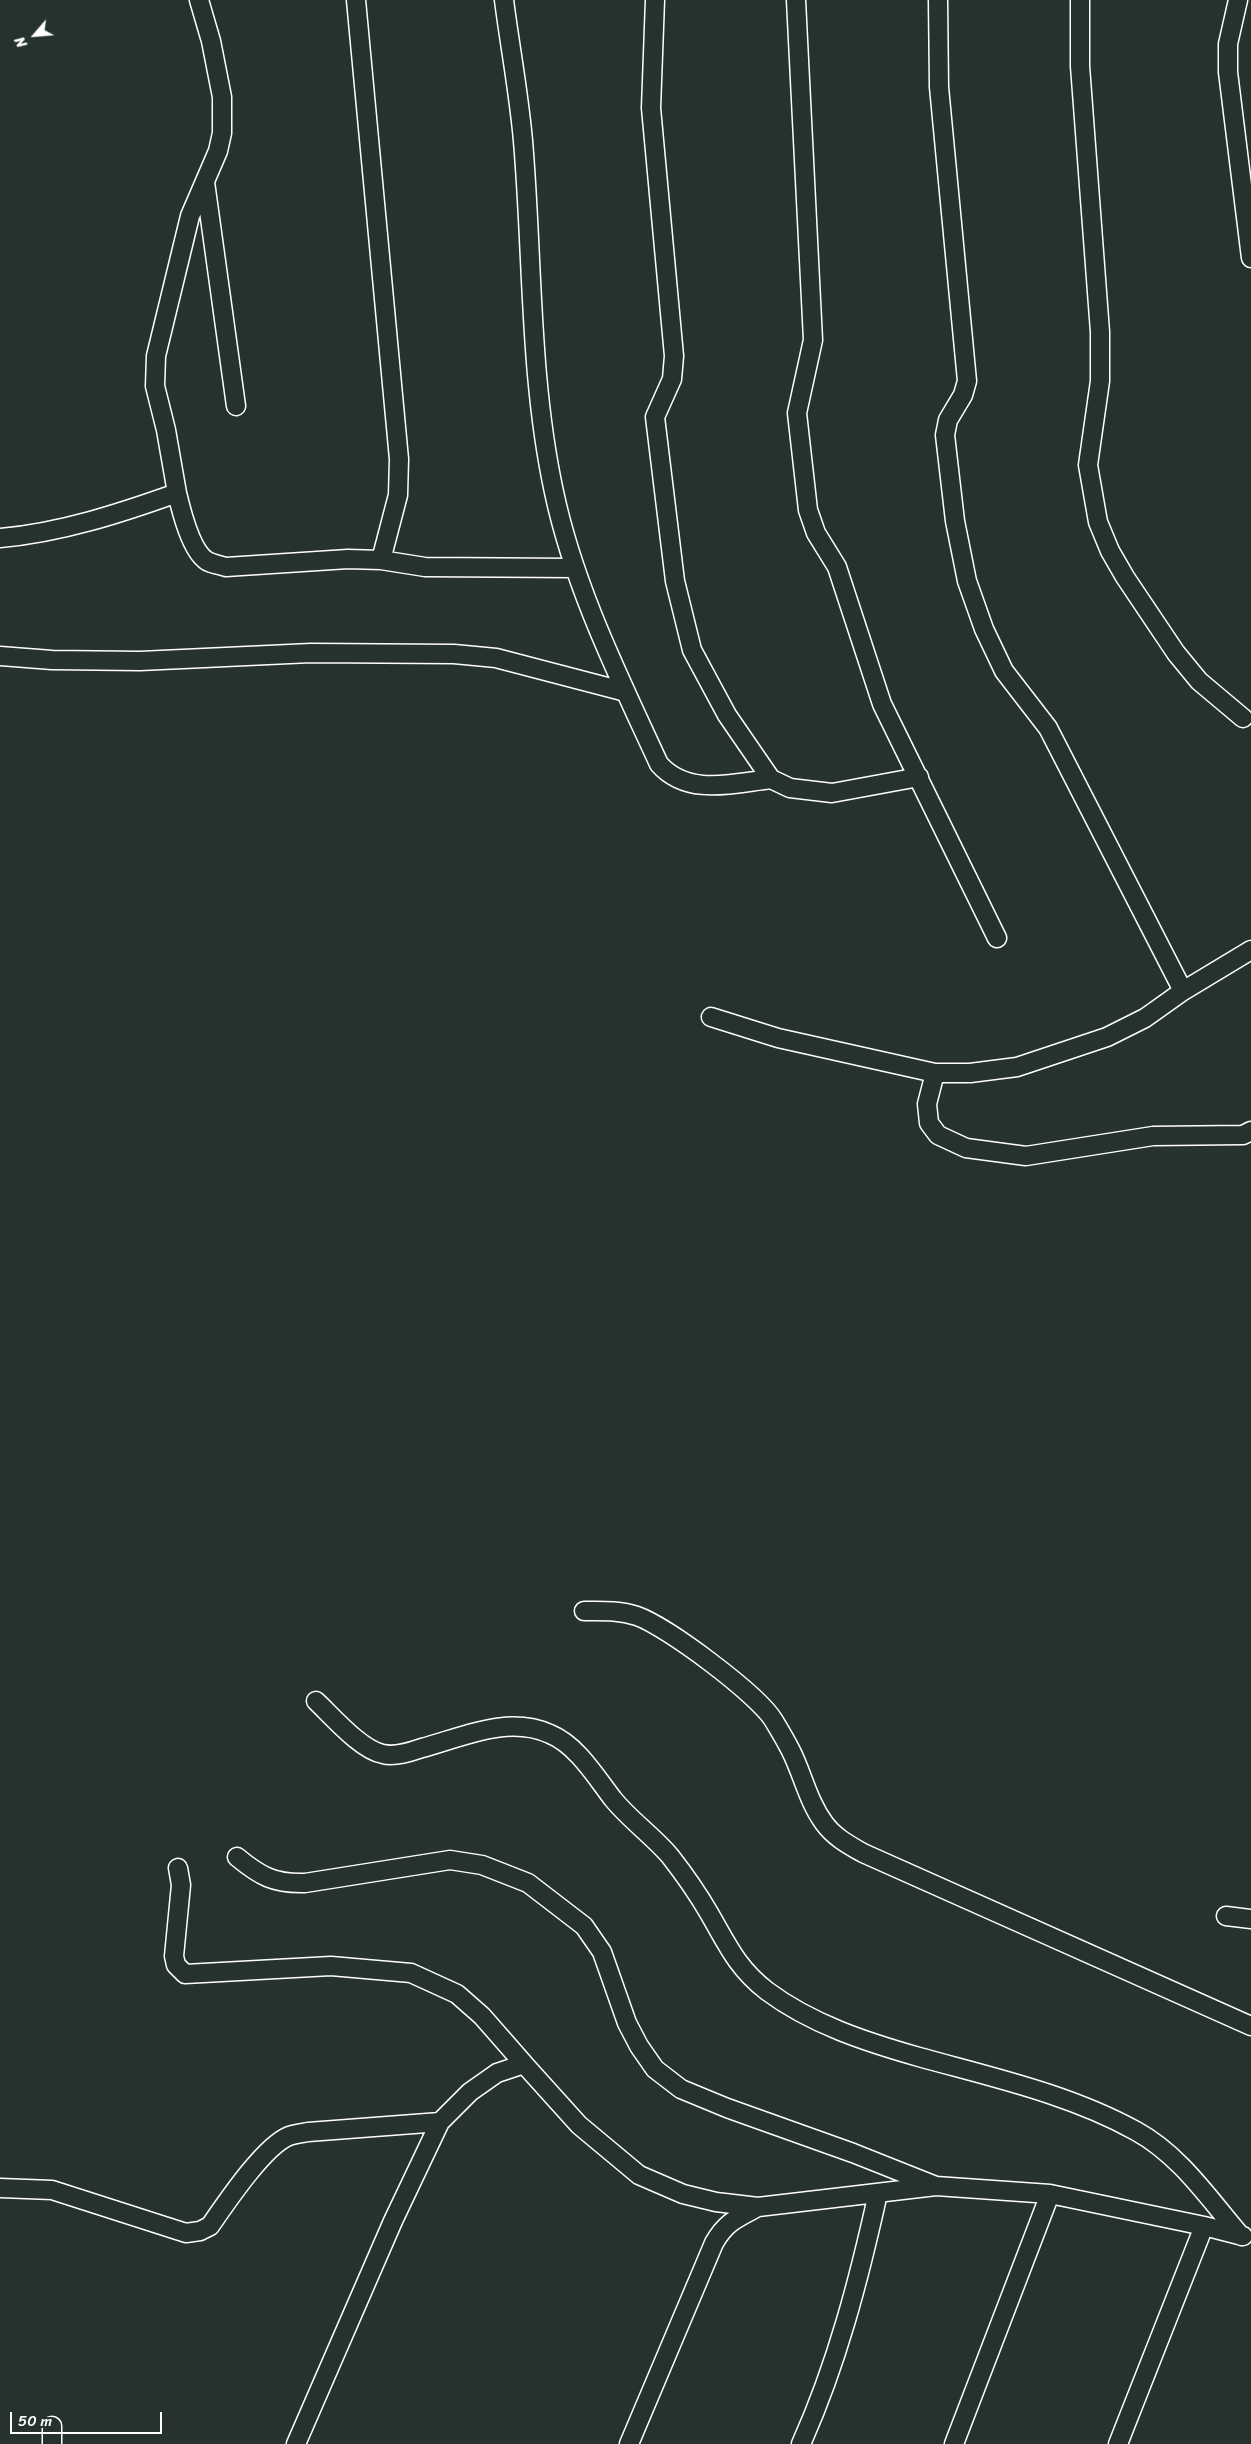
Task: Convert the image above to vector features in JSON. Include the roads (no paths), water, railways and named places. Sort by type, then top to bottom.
[{"type":"street","points":[[199,0],[211,42],[222,97],[222,133],[218,152],[190,216],[156,356],[156,386],[177,493],[181,510],[197,550],[207,561],[226,567],[322,561],[380,560],[425,567],[574,568]]},
{"type":"street","points":[[356,0],[399,459],[398,495],[380,560]]},
{"type":"street","points":[[504,0],[523,141],[535,365],[554,492],[574,568],[626,692],[659,764],[668,774],[683,782],[698,785],[771,778]]},
{"type":"street","points":[[655,0],[651,108],[674,356],[672,379],[655,417],[675,581],[692,650],[727,715],[771,778],[790,788],[832,793],[919,777]]},
{"type":"street","points":[[796,0],[813,340],[797,414],[808,510],[816,533],[837,567],[882,704],[997,938]]},
{"type":"street","points":[[938,0],[939,87],[967,381],[963,395],[948,420],[945,435],[956,521],[967,581],[984,629],[1004,671],[1048,728],[1183,991]]},
{"type":"street","points":[[1080,0],[1080,66],[1100,332],[1100,381],[1088,465],[1098,522],[1110,551],[1125,577],[1176,653],[1199,681],[1243,718]]},
{"type":"street","points":[[1238,0],[1228,44],[1228,72],[1251,258]]},
{"type":"street","points":[[205,181],[236,406]]},
{"type":"street","points":[[0,538],[19,536],[89,521],[177,493]]},
{"type":"street","points":[[0,656],[52,660],[140,661],[311,653],[454,654],[496,658],[626,692]]},
{"type":"street","points":[[712,1017],[778,1038],[935,1073],[970,1073],[1026,1064],[1107,1037],[1145,1018],[1183,991],[1251,950]]},
{"type":"street","points":[[935,1073],[927,1104],[929,1123],[938,1134],[966,1148],[1026,1156],[1154,1136],[1248,1137]]},
{"type":"street","points":[[584,1611],[614,1611],[637,1616],[664,1631],[728,1676],[753,1698],[778,1727],[792,1752],[809,1798],[825,1824],[842,1841],[863,1853],[1251,2026]]},
{"type":"street","points":[[316,1701],[366,1746],[383,1755],[404,1753],[499,1726],[524,1726],[552,1734],[578,1755],[621,1809],[669,1855],[708,1911],[731,1954],[742,1969],[767,1991],[811,2019],[879,2045],[1071,2102],[1136,2131],[1158,2146],[1183,2168],[1246,2237]]},
{"type":"street","points":[[237,1857],[255,1872],[275,1881],[287,1883],[305,1883],[450,1860],[482,1865],[528,1883],[584,1926],[602,1952],[627,2023],[639,2046],[655,2069],[681,2089],[936,2186]]},
{"type":"street","points":[[178,1868],[181,1885],[174,1956],[176,1965],[185,1974],[331,1966],[411,1973],[457,1994],[482,2016],[579,2125],[638,2175],[691,2196],[716,2202],[758,2207],[936,2186],[1050,2194],[1204,2226],[1246,2237]]},
{"type":"street","points":[[1226,1916],[1251,1918]]},
{"type":"street","points":[[296,2444],[393,2221],[440,2122],[470,2092],[497,2073],[524,2064]]},
{"type":"street","points":[[0,2188],[52,2190],[186,2232],[200,2231],[210,2226],[258,2163],[274,2146],[289,2136],[308,2132],[440,2122]]},
{"type":"street","points":[[801,2444],[822,2398],[862,2268],[878,2193]]},
{"type":"street","points":[[954,2444],[1050,2194]]},
{"type":"street","points":[[629,2444],[714,2243],[723,2228],[736,2218],[758,2207]]},
{"type":"street","points":[[1118,2444],[1204,2226]]},
{"type":"street","points":[[52,2426],[52,2444]]}]
